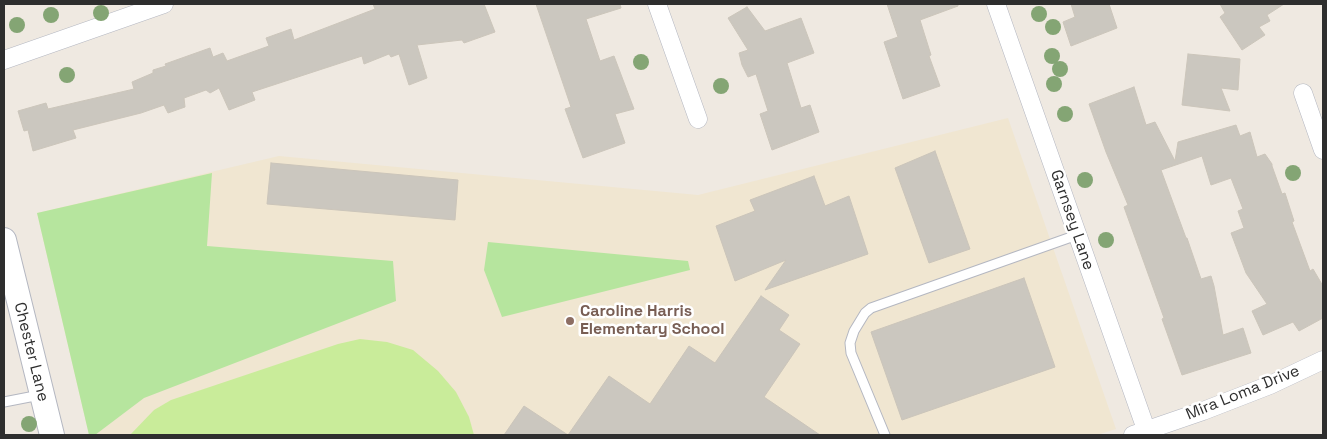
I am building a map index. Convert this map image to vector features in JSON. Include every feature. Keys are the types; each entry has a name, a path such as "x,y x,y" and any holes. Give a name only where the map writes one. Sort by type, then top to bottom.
{"street":[{"path":"4,60 164,4"},
{"path":"658,4 698,119"},
{"name":"Garnsey Lane","path":"996,4 1077,235 1142,434"},
{"path":"1303,93 1323,150"},
{"name":"Chester Lane","path":"4,240 7,269 52,435"},
{"name":"Mira Loma Drive","path":"1142,434 1270,385 1323,360"}],"lane":[{"path":"884,435 851,353 850,343 854,331 865,313 871,308 1077,235"},
{"path":"4,402 42,395"}],"shaded area":[{"name":"Caroline Harris Elementary School","path":"1008,118 1116,429 1097,435 89,435 37,213 279,156 698,195"}],"green space":[{"path":"212,173 207,246 393,261 396,301 144,398 95,435 89,435 37,213"},
{"path":"488,242 688,261 690,270 502,317 484,270"},
{"path":"360,339 387,342 413,350 438,371 456,392 469,417 474,435 130,435 154,410 171,400 338,344"}],"building":[{"path":"373,4 484,4 495,32 464,43 462,40 417,45 427,78 409,85 399,54 391,57 389,54 364,64 362,56 252,92 255,100 229,110 219,88 210,93 206,90 184,98 185,107 168,113 164,105 141,113 73,130 76,138 33,151 28,130 24,131 18,111 46,103 48,109 134,89 132,82 153,73 153,70 210,48 213,57 223,53 227,61 269,46 266,38 291,29 294,40 375,9"},
{"path":"536,4 620,4 621,8 586,19 600,61 614,56 634,109 615,114 625,143 583,158 565,109 571,107"},
{"path":"887,4 958,4 958,6 920,20 931,55 929,56 940,86 903,99 884,42 898,37"},
{"path":"1071,4 1109,4 1117,28 1071,46 1063,22 1075,17"},
{"path":"1220,4 1284,4 1267,15 1270,21 1259,27 1265,35 1242,50 1220,17 1225,13"},
{"path":"747,7 765,31 801,18 814,53 787,63 801,108 810,105 819,132 772,150 760,114 768,111 756,74 748,77 739,53 748,50 728,18"},
{"path":"1188,54 1240,59 1238,90 1221,88 1230,111 1182,105"},
{"path":"1134,87 1146,125 1155,122 1175,161 1178,142 1236,125 1240,136 1250,132 1257,157 1265,154 1272,164 1282,194 1285,193 1294,221 1292,222 1310,271 1313,269 1323,286 1323,318 1299,331 1293,322 1263,335 1252,311 1267,304 1246,273 1231,233 1244,228 1238,211 1243,209 1231,178 1211,185 1202,156 1161,170 1201,279 1211,276 1223,335 1243,328 1251,353 1182,375 1162,319 1164,318 1124,207 1128,205 1089,104"},
{"path":"935,151 970,249 929,263 895,168"},
{"path":"271,163 458,180 455,220 267,204"},
{"path":"814,176 825,206 849,196 868,254 765,290 786,260 735,281 716,226 755,211 750,200"},
{"path":"1024,278 1055,367 902,420 871,332"},
{"path":"761,296 789,315 779,330 800,344 764,397 820,435 568,435 609,376 650,404 689,346 715,363"},
{"path":"524,406 568,435 504,435"}],"place":[{"name":"Caroline Harris Elementary School","path":"570,321"}]}
